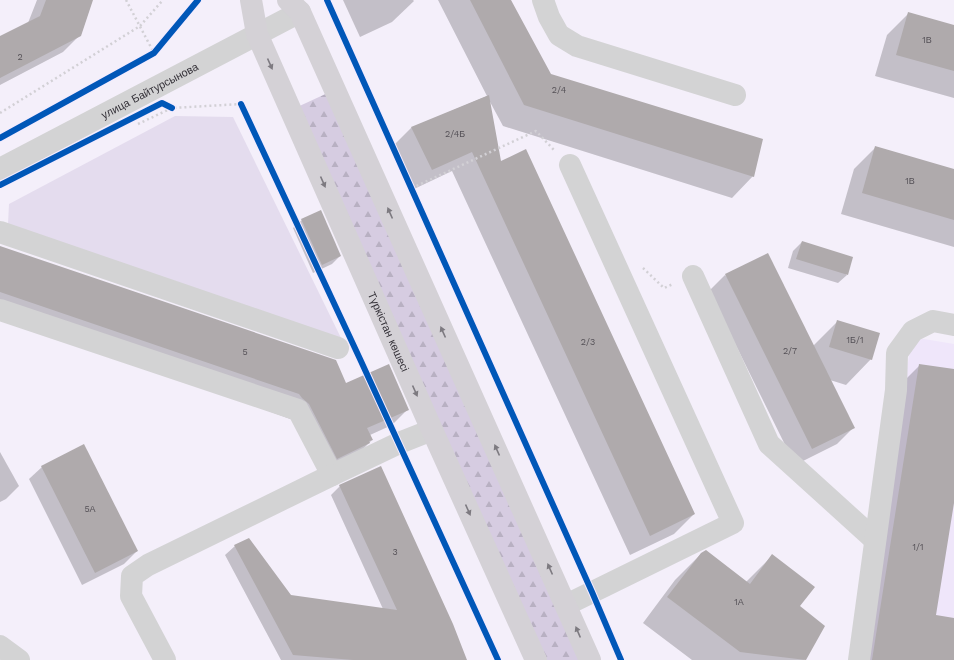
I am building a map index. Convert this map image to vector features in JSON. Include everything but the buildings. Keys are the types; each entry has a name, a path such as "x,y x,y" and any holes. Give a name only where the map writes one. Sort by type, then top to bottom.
{"main road":[{"name":"Түркістан көшесі","path":"251,0 257,34 432,430 536,660"},
{"path":"294,6 566,604 590,660"}],"street":[{"path":"543,0 549,17 559,35 577,46 735,95"},
{"name":"улица Байтурсынова","path":"0,168 257,34 294,6"},
{"path":"566,604 733,523 570,166"},
{"path":"0,232 338,348"},
{"path":"693,276 769,444 875,540"},
{"path":"0,310 298,410 332,475"},
{"path":"859,660 896,390 898,353 913,331 933,321 954,324"},
{"path":"164,660 131,596 132,576 148,565 398,442 432,430"},
{"path":"0,646 19,660"}],"path":[{"path":"126,0 154,53"},
{"path":"0,113 140,26 163,0"},
{"path":"146,57 154,53 158,47"},
{"path":"162,103 172,108"},
{"path":"136,125 172,108 241,104 244,110"},
{"path":"412,188 536,131 570,166"},
{"path":"409,182 416,196"},
{"path":"642,267 664,288 693,276"}],"shaded area":[{"path":"175,116 233,117 342,340 8,224 9,204"},
{"path":"912,337 954,344 954,660 861,660"}],"green space":[{"path":"332,91 585,660 547,660 293,109"}],"cycle path":[{"path":"0,138 154,53 198,0"},
{"path":"327,0 621,660"},
{"path":"0,185 162,103 172,108"},
{"path":"241,104 498,660"}]}
